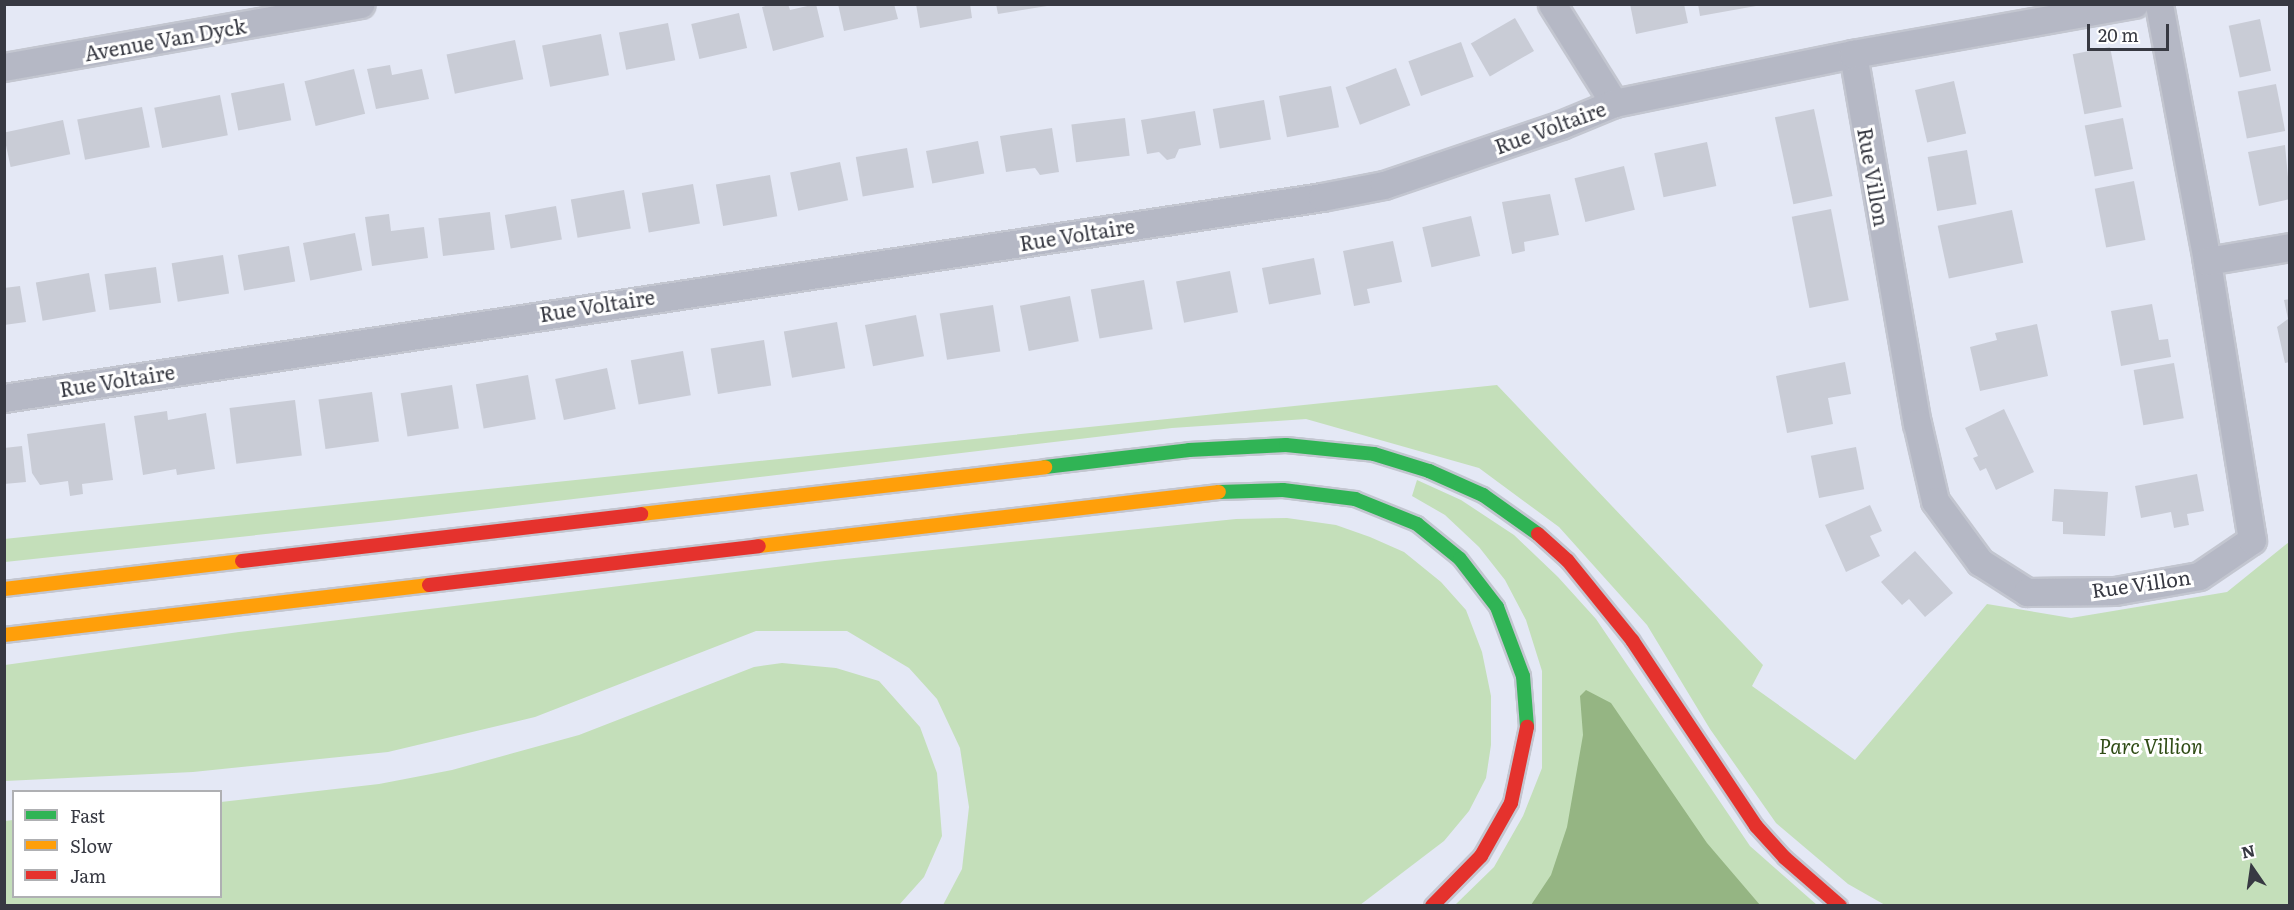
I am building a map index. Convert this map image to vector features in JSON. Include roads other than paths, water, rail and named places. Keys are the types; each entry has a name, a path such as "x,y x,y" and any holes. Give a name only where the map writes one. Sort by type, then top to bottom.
{"highway":[{"path":"4,589 1189,450 1286,445 1374,454 1429,471 1483,495 1530,527 1568,561 1632,640 1756,826 1785,858 1840,906"},
{"path":"4,635 1202,493 1283,490 1355,499 1417,524 1460,559 1497,607 1523,676 1527,731 1511,803 1481,856 1432,906"}],"street":[{"name":"Avenue Van Dyck","path":"4,68 360,4"},
{"path":"1552,4 1614,103"},
{"name":"Rue Voltaire","path":"4,398 1322,197 1384,184 1561,125 1614,103 1853,54 2135,4"},
{"name":"Rue Villon","path":"1853,54 1917,423 1935,501 1980,562 2027,592 2115,591 2199,576 2252,540 2207,261 2159,4"},
{"path":"2207,261 2289,247"}],"park label":[{"name":"Parc Villion","path":"2151,745"}]}
